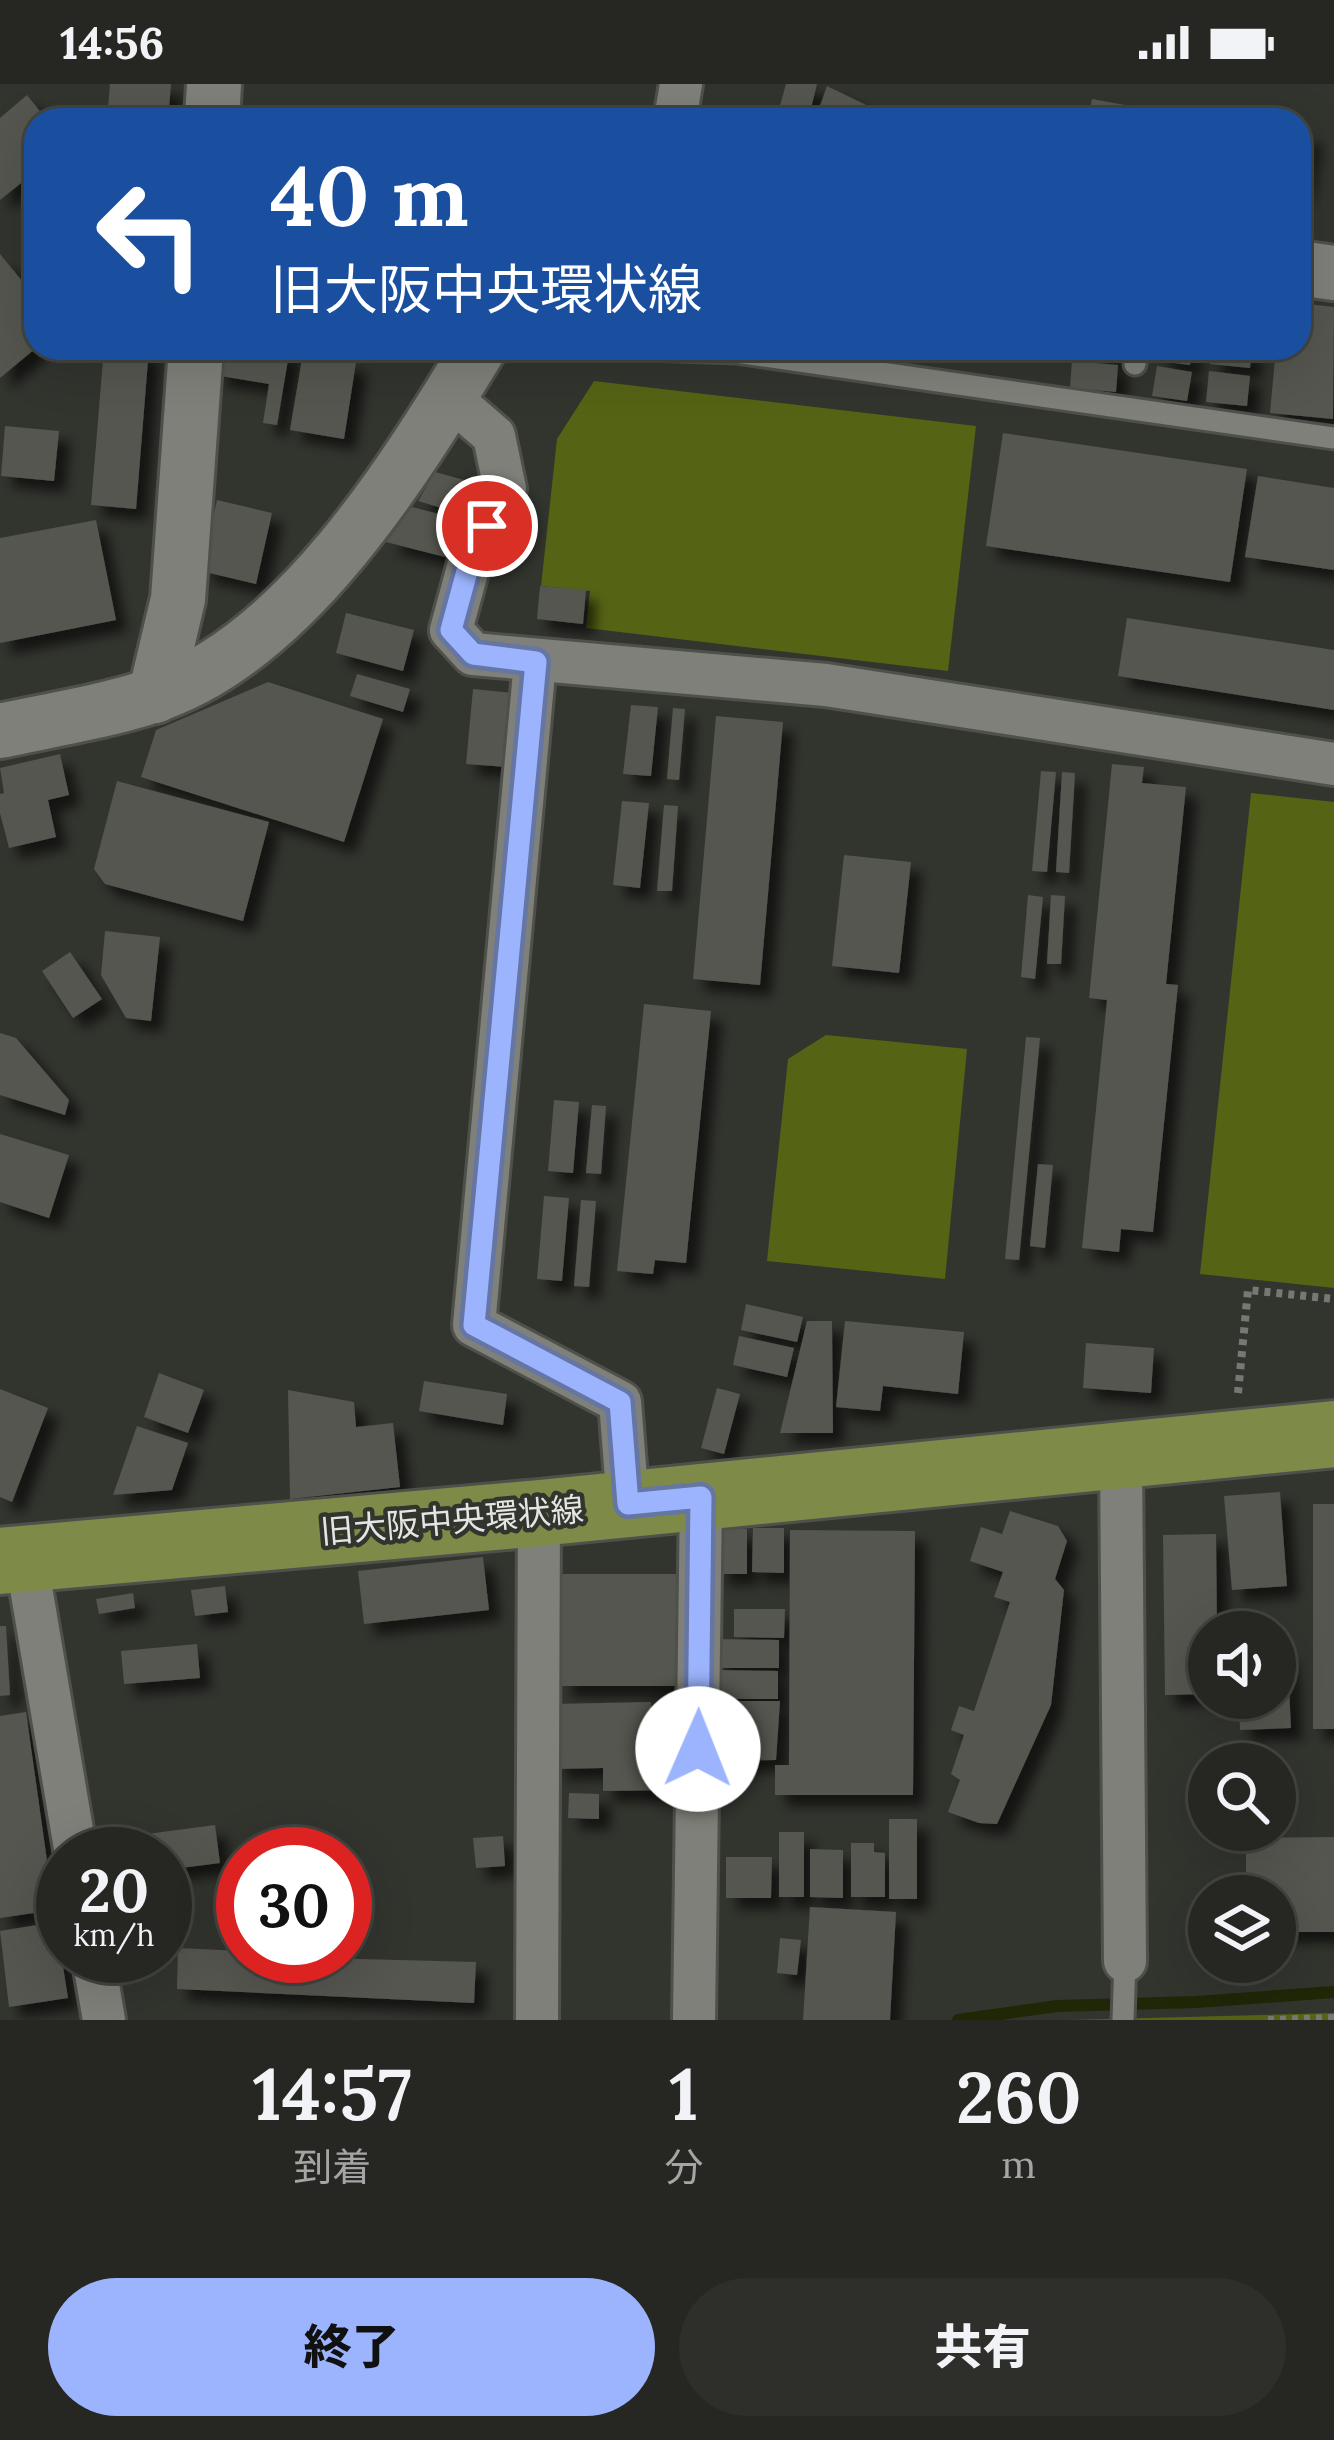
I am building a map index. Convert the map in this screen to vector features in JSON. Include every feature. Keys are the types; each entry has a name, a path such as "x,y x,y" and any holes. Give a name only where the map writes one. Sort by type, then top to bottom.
{"main road":[{"name":"旧大阪中央環状線","path":"13,1560 539,1514 1334,1433"}],"street":[{"path":"155,696 178,599 195,360"},
{"path":"0,731 155,696 230,657 296,604 420,445 472,360"},
{"path":"449,397 494,436 505,489 469,564 451,630 473,654 826,686 1334,764"},
{"path":"536,662 474,1325 620,1402 628,1504"},
{"path":"1121,1456 1125,1961"},
{"path":"694,2020 701,1497"},
{"path":"537,2020 539,1514"},
{"path":"13,1560 70,1827"},
{"path":"98,1983 104,2020"}],"lane":[{"path":"792,360 1334,438"},
{"path":"1123,2020 1125,1961"}],"path":[{"path":"1238,1397 1248,1290 1334,1299"},
{"path":"1268,2020 1334,2018"}],"green space":[{"path":"594,381 976,426 948,671 586,628 590,591 541,586 557,439"},
{"path":"1251,793 1334,802 1334,1288 1200,1274"},
{"path":"826,1035 967,1049 945,1279 767,1261 788,1059"},
{"path":"1334,2013 1334,2020 1069,2020"}],"building":[{"path":"110,84 171,84 169,108 108,108"},
{"path":"786,84 817,84 811,108 779,108"},
{"path":"827,86 872,108 819,108"},
{"path":"27,95 37,108 24,108 24,181 0,200 0,118"},
{"path":"1092,99 1142,108 1090,108"},
{"path":"0,254 24,283 24,358 0,378"},
{"path":"1311,304 1334,307 1333,419 1270,413 1275,360 1311,360"},
{"path":"103,360 148,360 136,509 91,505"},
{"path":"217,360 288,360 277,425 263,423 269,384 215,375"},
{"path":"302,360 356,362 344,439 290,430"},
{"path":"1159,360 1191,360 1190,365"},
{"path":"1210,360 1251,360 1250,368 1210,364"},
{"path":"1072,361 1118,365 1116,392 1070,388"},
{"path":"1157,366 1192,372 1187,401 1152,396"},
{"path":"1209,371 1250,376 1247,406 1206,402"},
{"path":"5,426 59,431 54,481 1,476"},
{"path":"1003,433 1247,469 1230,582 986,546"},
{"path":"435,472 468,481 458,513 418,501"},
{"path":"1258,476 1334,488 1334,570 1245,557"},
{"path":"217,500 272,513 256,584 201,571"},
{"path":"412,507 458,519 449,558 386,542"},
{"path":"96,520 116,620 0,643 0,538"},
{"path":"540,586 586,590 583,624 537,619"},
{"path":"346,613 414,630 403,671 336,653"},
{"path":"1127,618 1334,650 1334,710 1118,676"},
{"path":"357,674 410,689 403,712 350,696"},
{"path":"268,682 383,719 344,842 141,777 156,730"},
{"path":"473,689 514,693 507,767 466,764"},
{"path":"631,705 658,707 651,776 623,774"},
{"path":"673,708 685,709 679,780 667,779"},
{"path":"716,716 783,722 760,985 693,979"},
{"path":"60,754 69,795 48,800 56,837 9,848 0,813 0,794 4,793 0,768"},
{"path":"1112,764 1144,767 1142,783 1186,787 1166,984 1178,985 1153,1232 1121,1229 1119,1252 1082,1248 1107,1000 1089,998"},
{"path":"1041,771 1056,772 1047,872 1032,871"},
{"path":"1062,772 1075,773 1069,873 1056,872"},
{"path":"117,781 269,822 243,921 105,884 94,869"},
{"path":"622,801 649,803 640,888 613,885"},
{"path":"664,805 678,806 672,891 657,891"},
{"path":"844,855 911,862 899,973 832,966"},
{"path":"1028,895 1043,897 1035,979 1021,977"},
{"path":"1051,895 1065,896 1061,964 1047,964"},
{"path":"105,931 160,937 151,1021 126,1018 101,975"},
{"path":"70,952 102,999 73,1018 42,971"},
{"path":"644,1004 711,1011 686,1263 655,1260 653,1274 617,1271"},
{"path":"0,1033 16,1038 69,1100 65,1115 0,1095"},
{"path":"1026,1037 1040,1038 1019,1260 1005,1259"},
{"path":"554,1100 579,1102 573,1173 548,1171"},
{"path":"592,1105 606,1106 601,1174 586,1173"},
{"path":"0,1134 69,1155 49,1218 0,1202"},
{"path":"1038,1164 1053,1165 1045,1248 1030,1246"},
{"path":"544,1196 569,1198 562,1281 537,1279"},
{"path":"581,1200 596,1201 589,1287 574,1286"},
{"path":"746,1304 803,1317 797,1342 741,1330"},
{"path":"807,1321 832,1321 833,1433 780,1433"},
{"path":"845,1321 964,1332 958,1394 883,1386 880,1411 836,1407"},
{"path":"739,1336 794,1348 787,1377 733,1365"},
{"path":"1086,1343 1154,1348 1151,1393 1083,1388"},
{"path":"159,1373 204,1390 188,1433 144,1417"},
{"path":"424,1381 507,1394 503,1425 419,1411"},
{"path":"717,1388 740,1394 724,1454 701,1448"},
{"path":"0,1389 48,1408 12,1502 0,1497"},
{"path":"288,1390 354,1402 356,1427 393,1423 400,1487 290,1499"},
{"path":"137,1426 188,1443 172,1490 113,1495"},
{"path":"1280,1492 1287,1586 1232,1590 1224,1496"},
{"path":"1313,1504 1334,1504 1334,1729 1313,1729"},
{"path":"1010,1511 1058,1526 1067,1541 1055,1579 1064,1590 1051,1705 997,1824 979,1823 948,1812 960,1780 951,1774 964,1735 951,1730 959,1706 974,1711 1010,1602 994,1597 1003,1572 970,1561 981,1527 1002,1534"},
{"path":"753,1528 784,1528 784,1573 752,1572"},
{"path":"726,1529 747,1529 747,1574 717,1574 717,1538"},
{"path":"790,1530 915,1531 913,1795 775,1795 775,1765 789,1765"},
{"path":"1216,1534 1217,1611 1188,1611 1188,1694 1165,1695 1163,1535"},
{"path":"483,1557 489,1610 364,1624 358,1571"},
{"path":"560,1574 678,1574 679,1686 561,1686"},
{"path":"225,1586 228,1612 195,1616 191,1590"},
{"path":"133,1593 135,1608 99,1614 96,1599"},
{"path":"734,1609 785,1609 784,1638 734,1637"},
{"path":"0,1626 6,1626 10,1695 0,1696"},
{"path":"714,1639 779,1640 779,1668 714,1668"},
{"path":"197,1644 200,1678 124,1684 121,1651"},
{"path":"714,1670 778,1671 778,1699 714,1699"},
{"path":"720,1701 780,1701 776,1760 714,1761 713,1733 757,1732 719,1730"},
{"path":"651,1702 652,1724 682,1724 682,1790 603,1791 603,1768 555,1769 554,1704"},
{"path":"26,1712 42,1827 36,1827 36,1913 0,1918 0,1716"},
{"path":"1240,1719 1291,1719 1291,1728 1240,1730"},
{"path":"569,1793 599,1794 599,1819 568,1818"},
{"path":"889,1819 917,1819 917,1899 889,1899"},
{"path":"215,1825 216,1864 192,1867 192,1828"},
{"path":"779,1832 804,1832 804,1897 779,1897"},
{"path":"503,1836 505,1866 476,1868 473,1838"},
{"path":"1296,1837 1334,1837 1334,1932 1296,1932 1296,1875 1246,1875 1246,1851 1296,1851"},
{"path":"851,1843 874,1843 874,1852 885,1853 885,1897 851,1897"},
{"path":"810,1849 843,1850 843,1898 810,1897"},
{"path":"726,1857 772,1857 771,1898 726,1898"},
{"path":"810,1907 896,1912 890,2020 803,2020"},
{"path":"36,1925 36,1983 66,1983 68,1998 9,2007 0,1931"},
{"path":"780,1938 801,1940 797,1975 777,1973"},
{"path":"192,1949 216,1950 216,1983 372,1983 372,1959 476,1962 474,2003 177,1989 177,1983 192,1983"}],"waterway":[{"path":"958,2020 1057,2006 1334,1992"}],"route":[{"path":"487,526 469,564 451,630 473,654 536,662 474,1325 620,1402 628,1504 701,1497 698,1749"}]}
